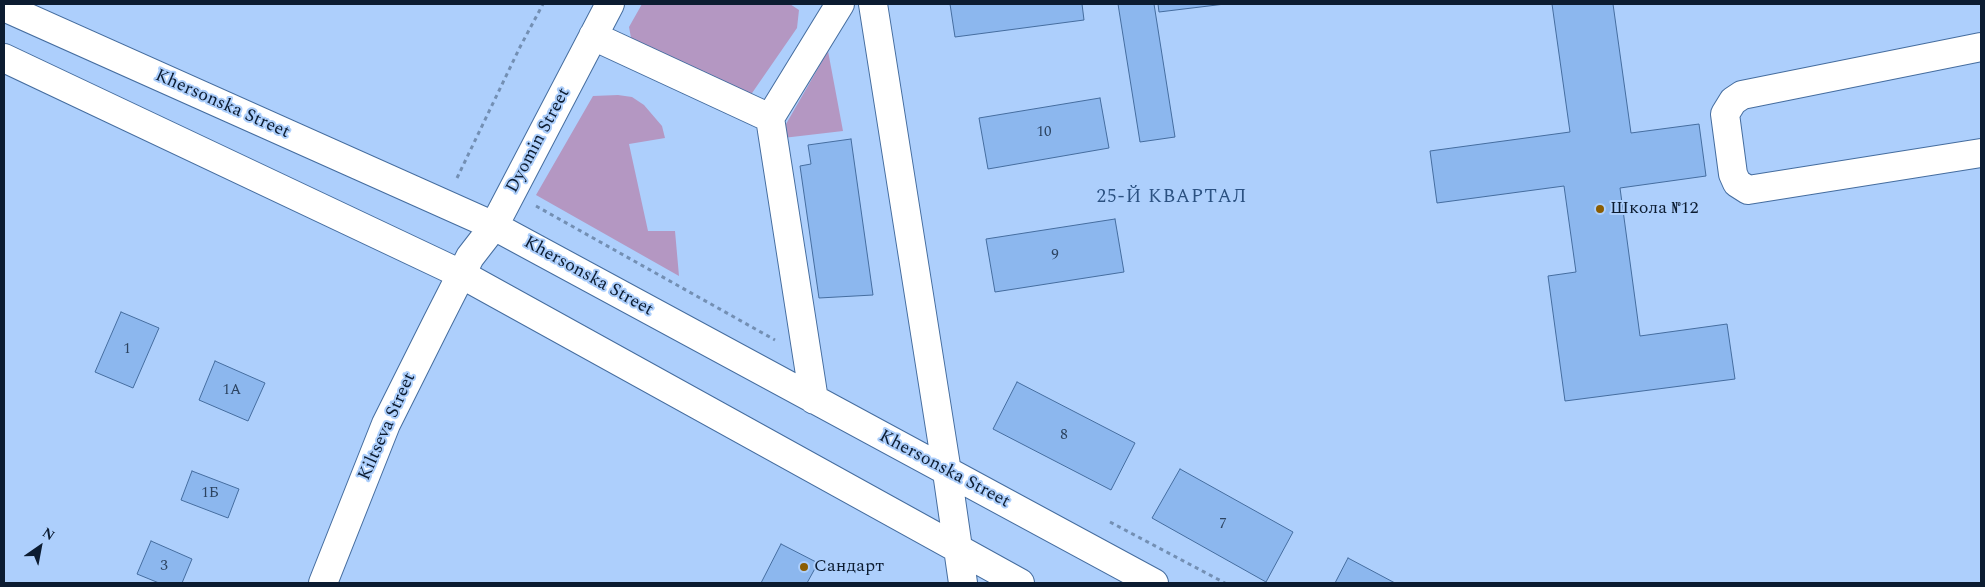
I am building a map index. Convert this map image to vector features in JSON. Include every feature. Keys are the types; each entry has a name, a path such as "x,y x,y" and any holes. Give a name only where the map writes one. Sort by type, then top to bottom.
{"street":[{"name":"Dyomin Street","path":"461,274 470,257 494,226 610,4"},
{"path":"814,400 770,118 840,4"},
{"path":"873,4 963,583"},
{"name":"Khersonska Street","path":"4,7 42,13 494,226 1154,583"},
{"path":"593,36 770,118"},
{"path":"1981,47 1742,95 1732,101 1725,114 1733,174 1737,183 1748,190 1981,153"},
{"path":"4,58 461,274 1020,583"},
{"name":"Kiltseva Street","path":"323,583 386,424 461,274"}],"path":[{"path":"444,204 520,47 543,4"},
{"path":"512,193 808,358"}],"shaded area":[{"path":"642,4 790,4 799,10 797,28 750,96 632,43 629,27"},
{"path":"828,51 843,131 783,138 786,124"},
{"path":"618,95 632,97 644,105 662,126 665,138 629,144 648,231 675,231 679,276 536,195 593,96"}],"building":[{"path":"950,4 1082,4 1084,20 955,37"},
{"path":"1118,4 1154,4 1175,137 1140,142"},
{"path":"1158,4 1225,4 1159,12"},
{"path":"1552,4 1613,4 1631,133 1699,124 1706,176 1620,188 1640,336 1727,324 1735,379 1565,401 1548,276 1576,272 1564,186 1437,203 1430,151 1570,132"},
{"path":"1100,98 1109,148 988,169 979,118"},
{"path":"851,139 873,295 819,298 800,166 811,164 808,145"},
{"path":"1115,219 1124,272 995,292 986,239"},
{"path":"121,312 159,328 133,388 95,372"},
{"path":"215,361 265,383 248,421 199,400"},
{"path":"1017,382 1135,443 1111,490 993,429"},
{"path":"1180,469 1293,532 1266,582 1152,518"},
{"path":"192,471 239,489 228,518 181,500"},
{"path":"151,541 192,559 182,583 159,583 137,574"},
{"path":"781,544 818,563 807,583 761,583"},
{"path":"1348,558 1395,583 1335,583"}],"place":[{"name":"Школа №12","path":"1600,209"},
{"name":"Сандарт","path":"804,567"}],"district":[{"name":"25-Й КВАРТАЛ","path":"1172,198"}]}
